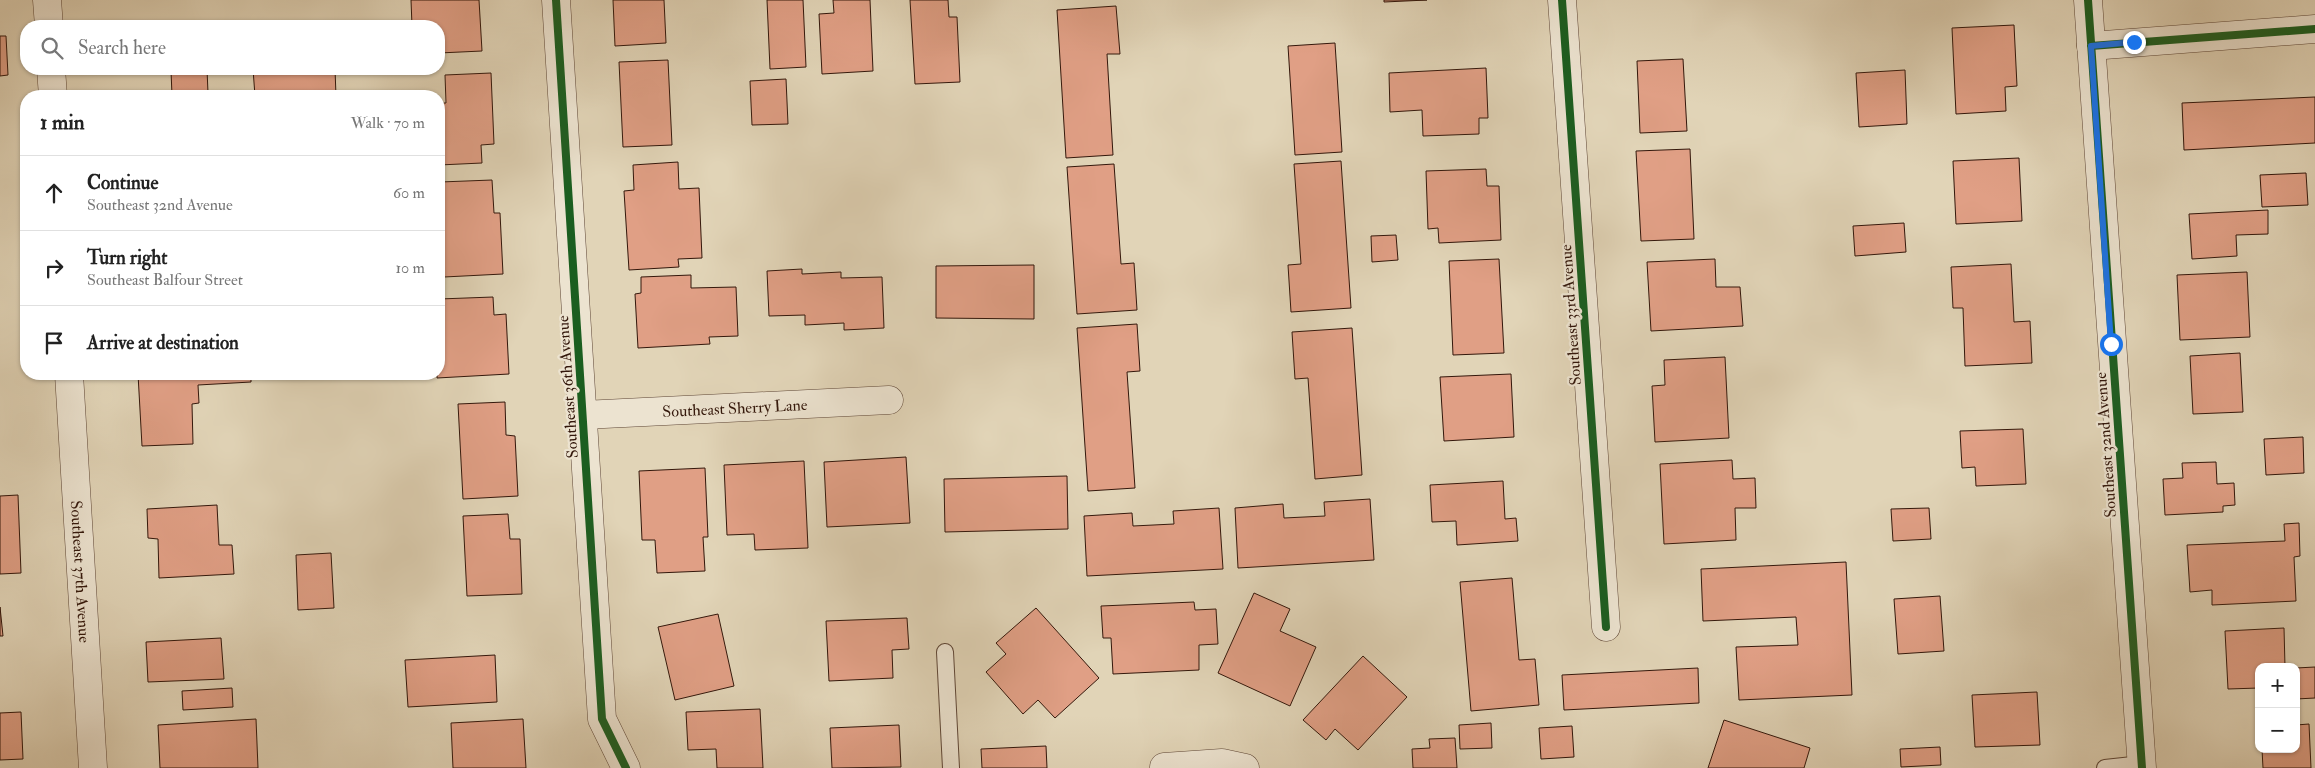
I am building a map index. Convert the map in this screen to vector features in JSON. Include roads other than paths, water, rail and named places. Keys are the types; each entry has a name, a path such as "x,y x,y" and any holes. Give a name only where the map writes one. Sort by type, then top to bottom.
{"street":[{"path":"47,0 49,20"},
{"name":"Southeast 36th Avenue","path":"556,0 602,719 626,768"},
{"name":"Southeast 33rd Avenue","path":"1562,0 1606,627"},
{"name":"Southeast 32nd Avenue","path":"2088,0 2142,766"},
{"path":"2091,46 2315,28"},
{"path":"51,75 53,90"},
{"name":"Southeast 37th Avenue","path":"69,380 93,768"},
{"name":"Southeast Sherry Lane","path":"582,415 889,400"},
{"path":"1164,767 1222,763 1245,768"}],"lane":[{"path":"945,652 951,768"},
{"path":"2105,768 2142,766"}]}
